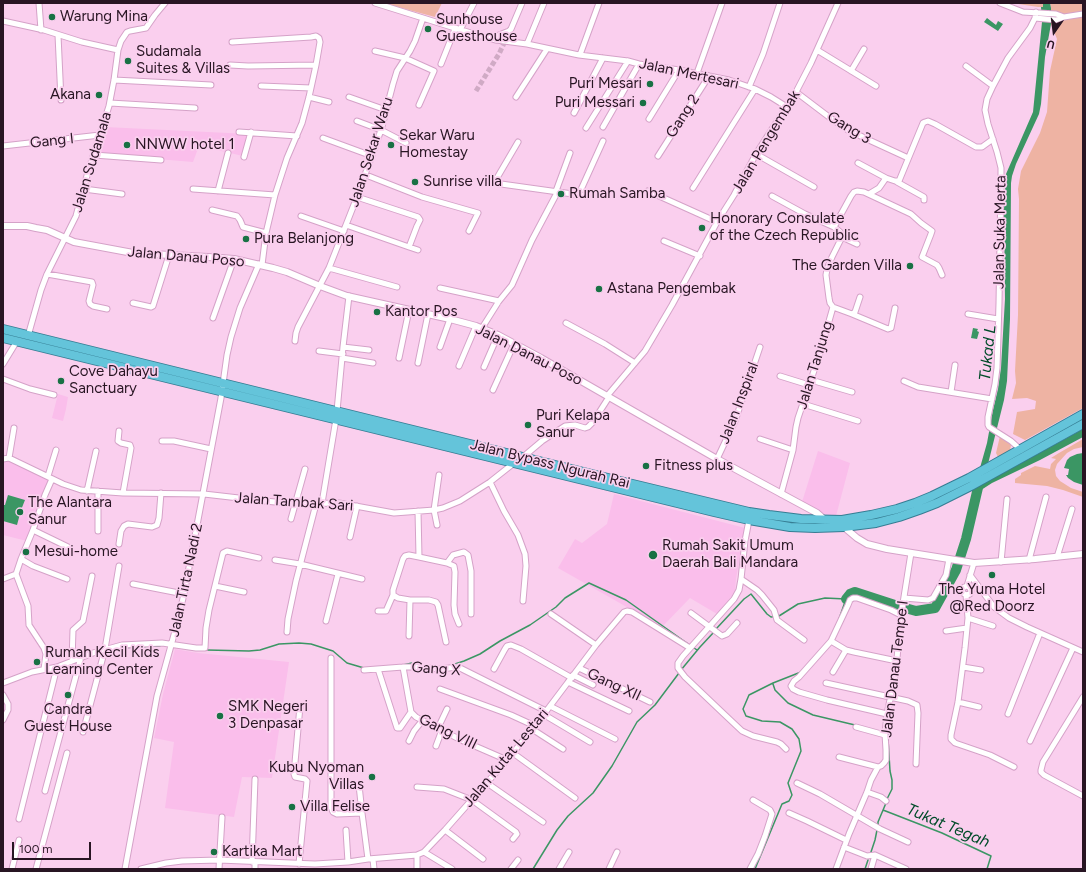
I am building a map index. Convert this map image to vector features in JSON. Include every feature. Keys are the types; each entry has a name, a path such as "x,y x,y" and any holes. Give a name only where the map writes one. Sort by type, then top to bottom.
{"highway":[{"name":"Jalan Bypass Ngurah Rai","path":"3,329 222,388"},
{"name":"Jalan Bypass Ngurah Rai","path":"3,338 523,457 574,474 749,520 815,528 844,527 876,523 919,510 937,503 1005,462 1083,424"},
{"name":"Jalan Bypass Ngurah Rai","path":"1005,462 1021,450 1083,414"},
{"name":"Jalan Bypass Ngurah Rai","path":"336,415 514,463 574,474 749,512 801,519 842,520 872,515 897,509 970,482"}],"street":[{"path":"39,3 41,30"},
{"name":"Jalan Sudamala","path":"28,336 47,274 76,216 110,103 118,50 121,41 128,32 146,28 165,3"},
{"path":"375,3 423,18"},
{"path":"441,64 458,29 474,3"},
{"path":"496,40 499,35 511,29 522,3"},
{"path":"527,44 544,3"},
{"path":"586,56 581,52 599,3"},
{"path":"697,73 722,3"},
{"path":"750,87 780,3"},
{"name":"Jalan Pengembak","path":"523,457 542,441 565,426 575,425 585,428 591,425 608,397 645,351 700,256 717,222 734,195 756,154 796,92 838,3"},
{"path":"1000,3 1023,12 1053,20 1083,14"},
{"path":"1038,15 1059,14 1064,17"},
{"name":"Jalan Suka Merta","path":"1021,450 1011,440 988,427 988,417 997,368 1001,174 999,160 985,110 993,86 1008,58 1026,35 1038,15"},
{"name":"Jalan Mertesari","path":"423,18 496,40 527,44 586,56 628,61 730,80 755,89 787,106"},
{"name":"Jalan Sekar Waru","path":"295,341 298,327 329,268 344,231 366,175 381,130 397,71 415,41 423,18"},
{"path":"3,21 118,50"},
{"path":"58,35 62,100"},
{"name":"Jalan Tirta Nadi 2","path":"125,869 157,696 178,624 204,494 231,337 240,308 260,265 266,233 276,195 309,97 320,42 319,38 316,36 232,42"},
{"path":"516,97 547,48"},
{"path":"817,50 876,86"},
{"path":"851,71 864,50"},
{"path":"375,51 405,58 434,71 419,105"},
{"name":"Jalan Mertesari","path":"565,52 581,52"},
{"path":"574,114 603,58"},
{"path":"586,128 628,61"},
{"path":"603,127 639,64"},
{"path":"230,65 316,65"},
{"path":"966,66 993,86"},
{"path":"649,119 679,70"},
{"name":"Gang 2","path":"658,156 709,76"},
{"path":"114,80 211,85"},
{"path":"261,86 311,88"},
{"path":"693,188 755,89"},
{"name":"Gang 3","path":"796,92 848,130 906,157"},
{"path":"309,97 329,102"},
{"path":"348,97 386,110"},
{"path":"110,103 195,108"},
{"path":"357,121 381,130 406,143"},
{"path":"897,182 901,179 923,123 925,122 928,121 935,124 976,147 982,147 993,139"},
{"path":"239,132 297,136"},
{"path":"244,158 251,132"},
{"name":"Gang I","path":"3,146 100,135"},
{"path":"323,138 372,156"},
{"path":"579,194 603,141"},
{"path":"518,142 494,183 587,196"},
{"path":"218,191 228,153"},
{"path":"459,366 479,327 514,282 532,240 557,191 570,153"},
{"path":"756,154 814,187"},
{"path":"94,155 161,160"},
{"path":"858,163 924,197 924,200"},
{"path":"366,175 422,197 478,213 469,231"},
{"path":"869,194 879,188 886,178"},
{"path":"84,189 122,194"},
{"path":"193,189 276,195"},
{"path":"648,190 717,222"},
{"path":"834,227 854,192 861,191 869,194 911,214 932,231 922,257 937,265 942,275"},
{"path":"772,196 805,214 834,227 840,232 842,238 857,244"},
{"path":"357,197 419,218 409,247"},
{"path":"212,210 236,216 239,218 242,227 266,233"},
{"path":"301,216 344,231"},
{"path":"346,225 418,250"},
{"name":"Jalan Danau Poso","path":"3,226 27,226 47,230 65,239 87,245 133,253 208,256 234,259 287,272 320,286 350,296 479,327 498,335 717,459 816,513 825,520"},
{"name":"Jalan Tanjung","path":"781,494 793,450 796,427 833,308 830,304 826,275 832,257 842,238"},
{"path":"664,242 700,256"},
{"path":"133,303 151,307 153,306 169,255"},
{"path":"213,318 234,259"},
{"path":"329,268 397,287"},
{"path":"47,274 92,282 93,285 89,301 90,304 107,309"},
{"path":"440,288 499,301"},
{"path":"287,632 288,619 300,564 319,504 336,415 350,296"},
{"path":"852,314 855,312 860,297"},
{"path":"833,308 890,329 895,308"},
{"path":"399,358 409,310"},
{"path":"418,363 428,314"},
{"path":"968,314 998,320"},
{"path":"440,347 450,319"},
{"path":"566,323 605,344 635,363"},
{"path":"484,367 498,335"},
{"path":"3,364 18,341"},
{"path":"493,390 514,344"},
{"path":"343,347 369,350"},
{"name":"Jalan Inspiral","path":"717,459 735,421 760,347"},
{"path":"320,351 373,363"},
{"path":"951,392 955,365"},
{"path":"780,376 852,392"},
{"path":"3,379 54,396"},
{"path":"904,381 918,387 992,400"},
{"path":"803,404 858,421"},
{"path":"3,459 9,458 14,428"},
{"path":"119,431 118,441 130,446 131,448 123,493"},
{"path":"760,439 793,450"},
{"path":"162,441 174,441 211,449"},
{"path":"44,669 46,654 44,648 29,626 28,606 16,574 45,495 56,450"},
{"path":"87,491 96,451"},
{"name":"Jalan Tambak Sari","path":"9,458 73,488 87,491 204,494 265,502 295,504 339,503 394,513 434,510 460,502 490,482 514,463"},
{"path":"291,519 305,469"},
{"path":"437,525 434,510 439,475"},
{"path":"490,482 518,535 525,554 526,566 523,601"},
{"path":"98,491 98,531"},
{"path":"119,544 121,531 124,526 128,524 152,527 157,525 161,493"},
{"path":"1029,560 1046,497"},
{"path":"1001,562 1007,499"},
{"path":"798,503 802,512 801,519"},
{"path":"350,537 357,506"},
{"path":"1057,557 1072,509"},
{"path":"418,511 419,557"},
{"path":"749,520 739,590 734,599 678,663 678,668 742,730 753,736 782,744 786,749"},
{"path":"844,527 867,544 887,549 971,563 1029,560 1083,554"},
{"path":"33,530 68,546"},
{"path":"3,683 32,672 57,667 81,657 122,645 162,643 206,648 206,628 224,551 259,558"},
{"path":"447,563 453,556 464,552 468,555 471,571 471,614"},
{"name":"Jalan Danau Tempe I","path":"836,869 846,840 871,780 878,768 886,760 885,735 887,714 897,661 901,614 911,553"},
{"path":"378,611 386,611 393,596 403,558 406,555 419,557 447,563 453,565 455,568 454,605 455,614 459,624"},
{"path":"21,559 33,566 67,579"},
{"path":"903,601 928,600 933,598 946,575 951,559"},
{"path":"275,560 300,564 362,579"},
{"path":"971,563 967,586 971,591 970,594 966,595 968,618 963,668 951,735 955,743 990,755 1014,767"},
{"path":"83,732 105,649 119,566"},
{"path":"3,579 16,574"},
{"path":"326,621 338,574"},
{"path":"970,575 994,607 1009,618 1083,652"},
{"path":"72,661 73,630 83,622 92,576"},
{"path":"741,579 757,590 774,610 777,620 804,640"},
{"path":"133,584 184,594"},
{"path":"215,586 244,592"},
{"path":"393,596 410,600 429,600 437,603 446,642"},
{"path":"887,714 827,700 796,690 792,688 791,685 831,641 850,600 853,598 857,598 901,614"},
{"path":"409,636 410,600"},
{"name":"Jalan Kutat Lestari","path":"141,869 182,861 219,860 315,867 337,866 348,862 418,855 424,852 445,830 507,760 534,728 596,645 624,612 632,612 692,646"},
{"path":"691,613 722,636 726,635 738,623"},
{"path":"551,614 596,645"},
{"path":"968,618 993,626"},
{"path":"946,631 967,628"},
{"path":"1008,714 1040,633"},
{"path":"831,641 846,650 897,661"},
{"path":"494,670 507,646 511,645 521,649 571,678 590,693 629,711"},
{"path":"1030,741 1073,648"},
{"path":"833,672 846,650"},
{"path":"45,791 81,657"},
{"path":"331,658 332,810 337,814 362,813"},
{"path":"19,819 57,667"},
{"name":"Gang X","path":"364,670 403,667 440,669 458,668 546,710"},
{"name":"Gang VIII","path":"403,667 411,712 416,717 461,740 507,760"},
{"name":"Gang XII","path":"579,668 650,702"},
{"path":"963,668 981,670"},
{"path":"378,669 397,728 400,728 411,712"},
{"path":"571,678 593,686"},
{"path":"590,693 598,678"},
{"path":"826,683 908,701 917,705 916,764"},
{"path":"440,689 504,713 534,728 563,750"},
{"path":"3,695 8,707 3,720"},
{"path":"1083,697 1043,762 1041,770 1044,775 1083,796"},
{"path":"958,702 979,707"},
{"path":"296,866 307,781 306,778 295,777 294,774 300,706"},
{"path":"436,746 446,709"},
{"path":"546,710 615,739"},
{"path":"546,710 590,742"},
{"path":"409,741 422,721"},
{"path":"856,727 885,735"},
{"path":"36,869 67,753"},
{"path":"512,753 576,798"},
{"path":"839,757 878,768"},
{"path":"255,779 255,869"},
{"path":"487,783 542,822"},
{"path":"797,783 820,794 880,829 908,842"},
{"path":"360,785 362,813 374,869"},
{"path":"416,787 444,789 472,800 516,832 517,834 513,839"},
{"path":"867,792 881,797 886,801"},
{"path":"750,869 763,842 772,814 770,810 753,800"},
{"path":"789,813 846,840"},
{"path":"219,869 222,817"},
{"path":"346,830 348,862"},
{"path":"445,830 483,858"},
{"path":"12,869 19,840"},
{"path":"844,847 867,856 875,855 906,869"},
{"path":"424,852 452,869"},
{"path":"559,869 569,852"},
{"path":"609,869 617,852"},
{"path":"418,855 418,869"},
{"path":"871,869 875,855"},
{"path":"511,869 518,860"},
{"path":"440,862 440,869"},
{"path":"166,863 166,869"}],"shaded area":[{"path":"383,3 442,3 435,17"},
{"path":"1012,3 1043,3 1043,7 1038,7"},
{"path":"1043,3 1050,3 1051,24 1045,57 1041,104 1039,114 1016,164 1011,183 1010,319 1007,381 1004,400 983,484 1083,429 1083,437 992,483 978,492 974,489 987,443 1001,368 1005,299 1004,209 1006,174 1033,112 1042,22 1041,7 1043,7"},
{"path":"1050,3 1083,3 1083,408 1025,440 1013,434 1017,412 1035,409 1036,401 1027,398 1012,399 1016,383 1015,371 1018,315 1018,189 1021,171 1040,133 1047,112 1050,71 1057,39 1051,24"},
{"path":"987,18 996,25 998,21 1003,24 998,31 984,22"},
{"path":"105,127 249,134 243,156 199,146 193,162 97,154"},
{"path":"973,328 978,329 977,331 979,332 977,339 971,338"},
{"path":"58,394 68,397 63,421 52,418"},
{"path":"1000,436 1011,445 1010,451 998,457 996,453"},
{"path":"1083,439 1083,447 1074,449 1067,453 1057,464 1055,470 1056,476 1060,481 1071,488 1083,492 1083,497 1047,486 1015,483 1015,479 1021,475 1021,473 1035,466 1050,469 1051,464 1056,459 1051,458"},
{"path":"818,451 850,463 836,516 823,514 802,502"},
{"path":"1083,453 1083,485 1068,478 1066,475 1068,475 1069,469 1064,468 1070,457"},
{"name":"The Alantara Sanur","path":"9,459 50,479 27,541 3,535 3,460"},
{"name":"Rumah Sakit Umum Daerah Bali Mandara","path":"614,494 745,528 735,590 717,614 690,598 662,627 558,568 575,539 582,543 607,524"},
{"path":"8,495 25,500 17,525 3,521 3,505 5,505"},
{"name":"SMK Negeri 3 Denpasar","path":"175,649 198,653 289,662 272,778 242,777 234,817 165,808 174,742 154,738 163,694"}],"waterway":[{"name":"Tukad L","path":"846,599 850,594 855,592 916,611 935,608 956,570 966,539 980,479"},
{"path":"449,666 480,654 500,641 530,625 556,607 565,598 589,583 626,600 697,650"},
{"path":"716,629 744,599 751,594 771,617 779,616 798,604 825,598 846,599 839,619"},
{"path":"681,670 714,632"},
{"path":"207,650 249,651 260,650 279,644 311,644 333,651 347,663 364,668"},
{"path":"118,648 160,646"},
{"path":"109,652 114,650"},
{"path":"403,665 412,663 421,665"},
{"path":"755,869 782,804 789,801 792,795 788,783 801,751 799,739 792,729 780,722 762,721 746,716 743,709 749,695 773,683 801,672"},
{"path":"533,869 557,830 568,816 593,793 612,766 637,722 655,705 679,673"},
{"path":"773,684 775,690 788,703 813,715 855,725"},
{"path":"887,799 892,789 888,739 889,734"},
{"path":"871,852 878,822 886,803"},
{"name":"Tukat Tegah","path":"883,810 942,833 991,856 987,869"},
{"path":"865,869 868,860"}],"tunnel":[{"path":"476,91 499,54 505,41"}],"place":[{"name":"Warung Mina","path":"52,17"},
{"name":"Sunhouse Guesthouse","path":"428,29"},
{"name":"Sudamala Suites & Villas","path":"128,61"},
{"name":"Puri Mesari","path":"650,84"},
{"name":"Akana","path":"99,95"},
{"name":"Puri Messari","path":"643,103"},
{"name":"NNWW hotel 1","path":"127,145"},
{"name":"Sekar Waru Homestay","path":"391,145"},
{"name":"Sunrise villa","path":"415,182"},
{"name":"Rumah Samba","path":"561,194"},
{"name":"Honorary Consulate of the Czech Republic","path":"702,228"},
{"name":"Pura Belanjong","path":"246,239"},
{"name":"The Garden Villa","path":"910,266"},
{"name":"Astana Pengembak","path":"599,289"},
{"name":"Kantor Pos","path":"377,312"},
{"name":"Cove Dahayu Sanctuary","path":"61,381"},
{"name":"Puri Kelapa Sanur","path":"528,425"},
{"name":"Fitness plus","path":"646,466"},
{"name":"The Alantara Sanur","path":"20,512"},
{"name":"Mesui-home","path":"26,552"},
{"name":"Rumah Sakit Umum Daerah Bali Mandara","path":"653,555"},
{"name":"The Yuma Hotel @Red Doorz","path":"992,575"},
{"name":"Rumah Kecil Kids Learning Center","path":"37,662"},
{"name":"Candra Guest House","path":"68,695"},
{"name":"SMK Negeri 3 Denpasar","path":"220,716"},
{"name":"Kubu Nyoman Villas","path":"372,777"},
{"name":"Villa Felise","path":"292,807"},
{"name":"Kartika Mart","path":"214,852"}]}
